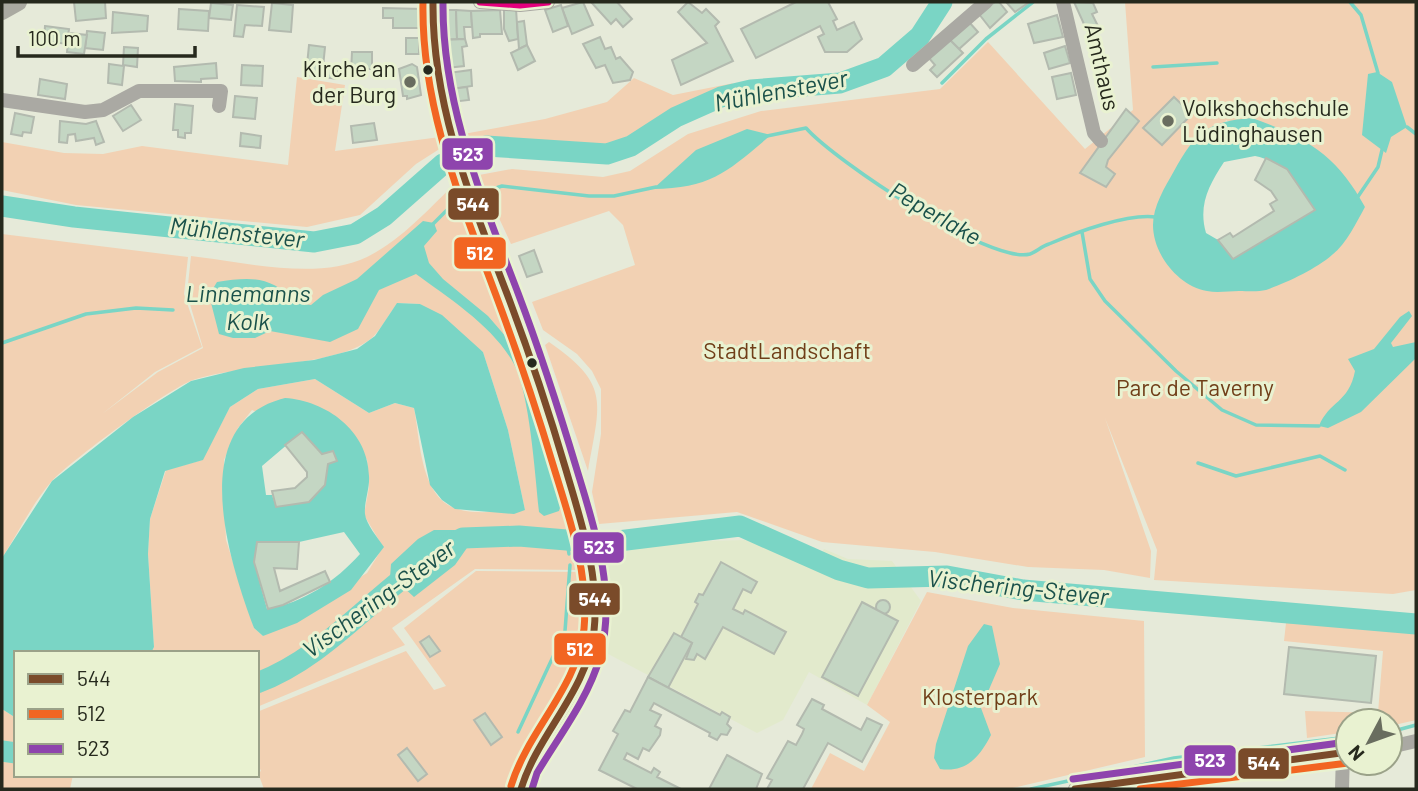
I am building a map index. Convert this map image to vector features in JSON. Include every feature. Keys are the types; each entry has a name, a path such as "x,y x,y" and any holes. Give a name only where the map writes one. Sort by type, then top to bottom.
{"main road":[{"path":"2,11 18,2"}],"street":[{"path":"433,2 438,68 453,144 548,408 590,556 596,601 589,656 527,769 521,789"},
{"path":"480,2 520,5 548,2"},
{"path":"913,65 986,2"},
{"name":"Amthaus","path":"1063,2 1094,132 1101,141"},
{"path":"2,100 86,112 103,110 139,91 224,97"},
{"path":"1075,789 1158,782 1334,755"}],"shaded area":[{"path":"745,540 816,564 824,549 848,559 892,561 921,601 867,705 809,672 783,720 757,733 595,647 596,555 676,542"}],"green space":[{"path":"1125,2 1416,2 1416,590 1393,594 1154,580 1157,550 1105,418 1151,551 1150,578 1104,570 1028,567 935,552 822,542 737,512 599,524 592,492 601,434 601,389 592,371 577,354 543,330 532,302 635,265 623,225 609,211 511,244 479,175 512,169 603,177 630,171 688,134 761,111 940,89 988,42 1085,149 1133,110","holes":["1226,120 1365,207 1332,255 1264,290 1178,276"]},
{"path":"297,77 345,85 335,151 440,137 441,148 416,164 360,215 307,227 76,205 2,190 2,142 64,153 103,154 142,146 288,165"},
{"path":"634,78 673,95 734,83 689,102 632,139 604,147 484,139 461,147 458,135 545,119 607,102"},
{"path":"458,181 567,499 581,570 475,569 392,628 405,645 259,706 259,651 152,651 154,647 148,554 150,519 166,470 202,460 230,407 258,389 315,379 369,413 395,403 414,408 420,450 428,479 443,501 455,508 471,512 525,510 508,430 483,352 420,304 398,303 373,337 358,347 314,360 213,375 180,386 98,443 51,482 31,509 2,558 2,234 188,257 184,294 202,347 155,372 102,414 158,372 203,348 187,294 191,256 280,268 326,268 367,257 392,242","holes":["252,410 367,459 369,487 364,515 383,547 367,573 263,636 254,628 226,540 224,460 238,428"]},
{"path":"549,342 583,371 592,384 596,397 596,428 588,471 545,345"},
{"path":"476,571 581,572 582,620 579,639 569,666 527,752 516,789 264,789 259,776 259,711 406,651 434,690 446,686 404,628"},
{"name":"Klosterpark","path":"927,592 1013,608 1144,621 1145,757 1008,789 811,789 830,753 864,771 890,722 867,705"},
{"path":"1287,614 1391,623 1416,615 1416,720 1404,723 1404,707 1378,707 1383,651 1284,641"},
{"path":"2,709 14,717 14,777 73,777 70,789 2,789"},
{"path":"1305,711 1334,712 1334,734 1307,738"}],"water":[{"path":"1377,72 1392,82 1407,127 1391,137 1386,153 1362,135 1368,74"},
{"path":"1252,118 1271,125 1318,150 1343,174 1365,207 1342,245 1325,260 1300,275 1263,291 1207,291 1186,283 1169,267 1157,247 1154,218 1157,204 1167,184 1196,138 1214,126","holes":["1255,156 1266,159 1290,176 1314,210 1233,259 1218,240 1206,233 1203,213 1206,196 1224,162"]},
{"path":"747,129 771,135 730,168 705,181 653,189 696,150"},
{"name":"Linnemanns Kolk","path":"423,221 434,223 437,231 424,246 429,263 443,279 488,316 513,345 564,495 559,511 544,516 539,512 528,415 514,364 483,326 416,274 379,290 358,329 330,342 270,331 255,338 233,338 219,334 209,295 217,282 260,280 278,287 296,303 311,305 323,295 357,279"},
{"path":"397,303 420,304 442,315 483,352 508,430 525,510 514,514 455,509 442,500 430,485 414,408 395,403 369,413 315,379 258,389 230,407 203,460 165,471 150,519 148,554 154,647 152,651 14,651 14,717 2,709 2,558 52,481 133,417 191,381 244,368 314,360 357,349 375,336"},
{"path":"1409,311 1412,316 1391,343 1393,347 1416,342 1415,359 1361,412 1328,428 1319,426 1352,382 1355,371 1348,359 1374,349 1400,317"},
{"path":"285,398 300,400 329,412 353,432 367,460 369,481 366,518 384,547 351,590 297,623 263,636 254,628 234,567 222,497 224,464 234,435 254,412","holes":["302,432 322,454 333,451 337,461 328,464 325,485 309,502 276,507 272,495 266,495 262,466","344,532 360,554 351,564 330,582 306,596 267,609 254,562 257,542 299,542"]},
{"path":"434,530 456,530 469,545 455,565 414,597 401,585 390,596 381,585 390,578 391,564 418,539"},
{"path":"984,624 992,626 1000,664 981,708 991,735 977,756 965,766 940,769 934,758 936,744 968,646"}],"building":[{"path":"74,2 105,2 106,18 76,21"},
{"path":"583,2 593,25 572,34 562,8"},
{"path":"591,2 617,2 632,19 623,27 616,19 611,24"},
{"path":"688,2 702,13 706,9 719,22 715,26 733,61 681,85 672,60 707,43 678,12"},
{"path":"796,2 828,2 837,19 833,21 837,30 854,22 862,39 847,52 825,52 818,37 824,34 820,26 756,58 741,29"},
{"path":"999,2 1007,12 990,28 979,14"},
{"path":"1006,2 1027,2 1028,3 1015,12"},
{"path":"1074,2 1093,3 1097,12 1092,14 1099,28 1088,33"},
{"path":"211,3 233,5 231,20 209,18"},
{"path":"272,3 293,5 291,32 269,30"},
{"path":"237,5 264,7 262,26 245,25 243,37 234,36"},
{"path":"561,5 568,26 553,32 545,10"},
{"path":"383,8 423,9 422,28 393,28 393,18 383,18"},
{"path":"179,9 209,11 208,31 178,29"},
{"path":"504,9 516,9 518,39 509,41 504,29"},
{"path":"441,10 456,10 457,39 442,40"},
{"path":"456,10 471,11 472,27 464,27 465,39 457,39"},
{"path":"500,10 502,34 480,34 480,37 473,38 471,11"},
{"path":"113,12 148,16 147,31 112,33"},
{"path":"1057,15 1063,37 1034,43 1028,24"},
{"path":"524,21 527,45 519,49 517,22"},
{"path":"969,22 978,32 959,49 950,40"},
{"path":"45,26 69,29 67,44 44,41"},
{"path":"87,31 105,33 103,50 85,48"},
{"path":"69,33 87,35 84,54 67,52"},
{"path":"600,37 605,49 611,47 616,59 620,57 633,72 630,80 613,83 605,65 596,68 583,44"},
{"path":"406,38 419,38 419,54 406,54"},
{"path":"465,39 467,46 462,47 464,66 447,68 442,40"},
{"path":"950,40 963,53 937,77 930,70 935,65 928,57"},
{"path":"309,45 325,47 323,67 338,69 337,79 306,75"},
{"path":"527,45 535,61 518,70 511,53"},
{"path":"1065,46 1070,63 1049,69 1044,53"},
{"path":"124,47 138,48 137,67 123,65"},
{"path":"352,52 372,52 372,69 363,69 363,73 351,73"},
{"path":"216,63 217,78 201,79 201,82 175,81 174,67"},
{"path":"109,64 124,66 122,85 108,83"},
{"name":"Kirche an der Burg","path":"412,64 417,67 421,95 407,99 407,96 403,96 399,69"},
{"path":"242,65 263,66 262,86 241,85"},
{"path":"471,70 472,86 451,89 448,73"},
{"path":"1071,73 1076,95 1057,99 1052,77"},
{"path":"40,79 67,84 65,99 38,95"},
{"path":"467,87 469,100 452,102 451,89"},
{"path":"235,96 257,98 255,119 233,117"},
{"name":"Volkshochschule Lüdinghausen","path":"1174,97 1192,114 1162,145 1143,128"},
{"path":"175,104 193,106 191,133 185,133 185,138 178,137 178,130 173,130"},
{"path":"131,105 141,120 123,131 113,116"},
{"path":"1126,109 1139,121 1108,160 1106,167 1115,174 1106,187 1080,173"},
{"path":"15,113 34,117 31,133 23,132 22,136 11,134"},
{"path":"60,121 86,124 96,121 104,142 96,145 94,138 76,141 75,134 68,135 67,143 59,142"},
{"path":"374,123 377,140 353,143 351,126"},
{"path":"241,133 261,136 260,148 240,146"},
{"path":"1266,158 1287,169 1315,210 1233,259 1218,240 1230,233 1233,237 1274,211 1270,204 1277,200 1271,191 1255,180"},
{"path":"534,250 542,272 527,277 519,256"},
{"path":"302,432 322,454 333,451 337,461 328,464 325,485 309,502 276,507 272,491 295,488 307,477 307,472 285,445"},
{"path":"257,542 299,542 297,569 274,568 280,591 325,571 330,582 283,605 268,609 254,562"},
{"path":"721,562 757,582 751,593 743,589 733,609 743,614 745,610 786,632 774,654 723,627 705,659 697,654 694,660 686,659 692,643 681,637 698,604 695,602 699,594 703,595"},
{"path":"883,600 888,602 888,612 883,614 878,612 876,607 878,602"},
{"path":"862,602 898,621 858,696 822,677"},
{"path":"674,633 692,643 668,688 648,677"},
{"path":"429,636 440,651 430,657 420,642"},
{"path":"1289,647 1376,656 1371,703 1284,694"},
{"path":"648,677 720,715 722,712 730,717 727,724 731,728 727,735 721,734 717,740 709,736 710,733 654,703 650,710 661,715 655,726 661,729 660,735 649,751 643,748 638,759 627,753 624,759 651,773 654,768 660,772 657,777 681,789 637,789 599,770 618,734 613,731 625,710 630,712"},
{"path":"812,699 824,705 822,709 861,730 867,718 882,725 862,762 828,743 803,789 767,789 772,780 767,778 788,741 796,745 802,734 804,729 797,725"},
{"path":"485,713 502,737 491,745 474,720"},
{"path":"407,748 427,774 418,781 398,755"},
{"path":"727,755 762,774 756,789 709,789"}],"waterway":[{"name":"Mühlenstever","path":"2,206 74,217 314,242 355,234 384,216 443,164 486,146 607,154 631,146 676,117 721,97 751,90 840,83 884,67 920,36 942,2"},
{"path":"942,83 986,39 1033,2"},
{"path":"1350,2 1361,15 1378,73"},
{"path":"1153,67 1217,63"},
{"path":"1407,127 1416,134"},
{"name":"Peperlake","path":"767,136 806,128 847,163 914,207 982,243 1010,253 1030,254 1046,245 1102,224 1131,218 1156,217"},
{"path":"1357,198 1378,167 1382,150"},
{"name":"Peperlake","path":"484,192 502,186 589,196 614,196 656,187"},
{"name":"Linnemanns Kolk","path":"432,225 454,203 465,199"},
{"path":"1082,232 1090,279 1105,301 1176,371 1222,410 1256,425 1319,426"},
{"path":"2,343 86,314 136,308 173,310"},
{"path":"1198,463 1236,476 1320,456 1345,470"},
{"name":"Vischering-Stever","path":"439,550 463,538 519,536 602,543 740,526 839,570 868,578 947,576 1023,590 1416,624"},
{"path":"567,541 569,554"},
{"path":"518,732 565,631 570,565"},
{"name":"Vischering-Stever","path":"259,682 278,674 318,649 408,574"},
{"path":"1404,728 1416,725"},
{"path":"1031,789 1174,758 1334,739"},
{"name":"Vischering-Stever","path":"2,751 14,753"}],"transit line":[{"name":"512","path":"423,2 429,79 446,153 541,425 572,527 584,588 584,629 580,651 562,690 529,746 511,786"},
{"name":"544","path":"433,2 439,79 457,154 553,427 583,529 592,570 595,610 590,653 582,674 539,749 521,789"},
{"name":"523","path":"443,2 444,40 457,114 478,186 556,403 591,515 605,586 605,633 595,673 581,702 537,773 532,789"},
{"path":"480,2 520,5 548,2"},
{"name":"523","path":"1073,779 1334,744"},
{"name":"544","path":"1075,789 1334,754"},
{"name":"512","path":"1140,789 1334,765"}],"place":[{"name":"Kirche an der Burg","path":"410,82"},
{"name":"Volkshochschule Lüdinghausen","path":"1168,121"}],"park label":[{"name":"StadtLandschaft","path":"787,351"},
{"name":"Parc de Taverny","path":"1195,388"}]}
